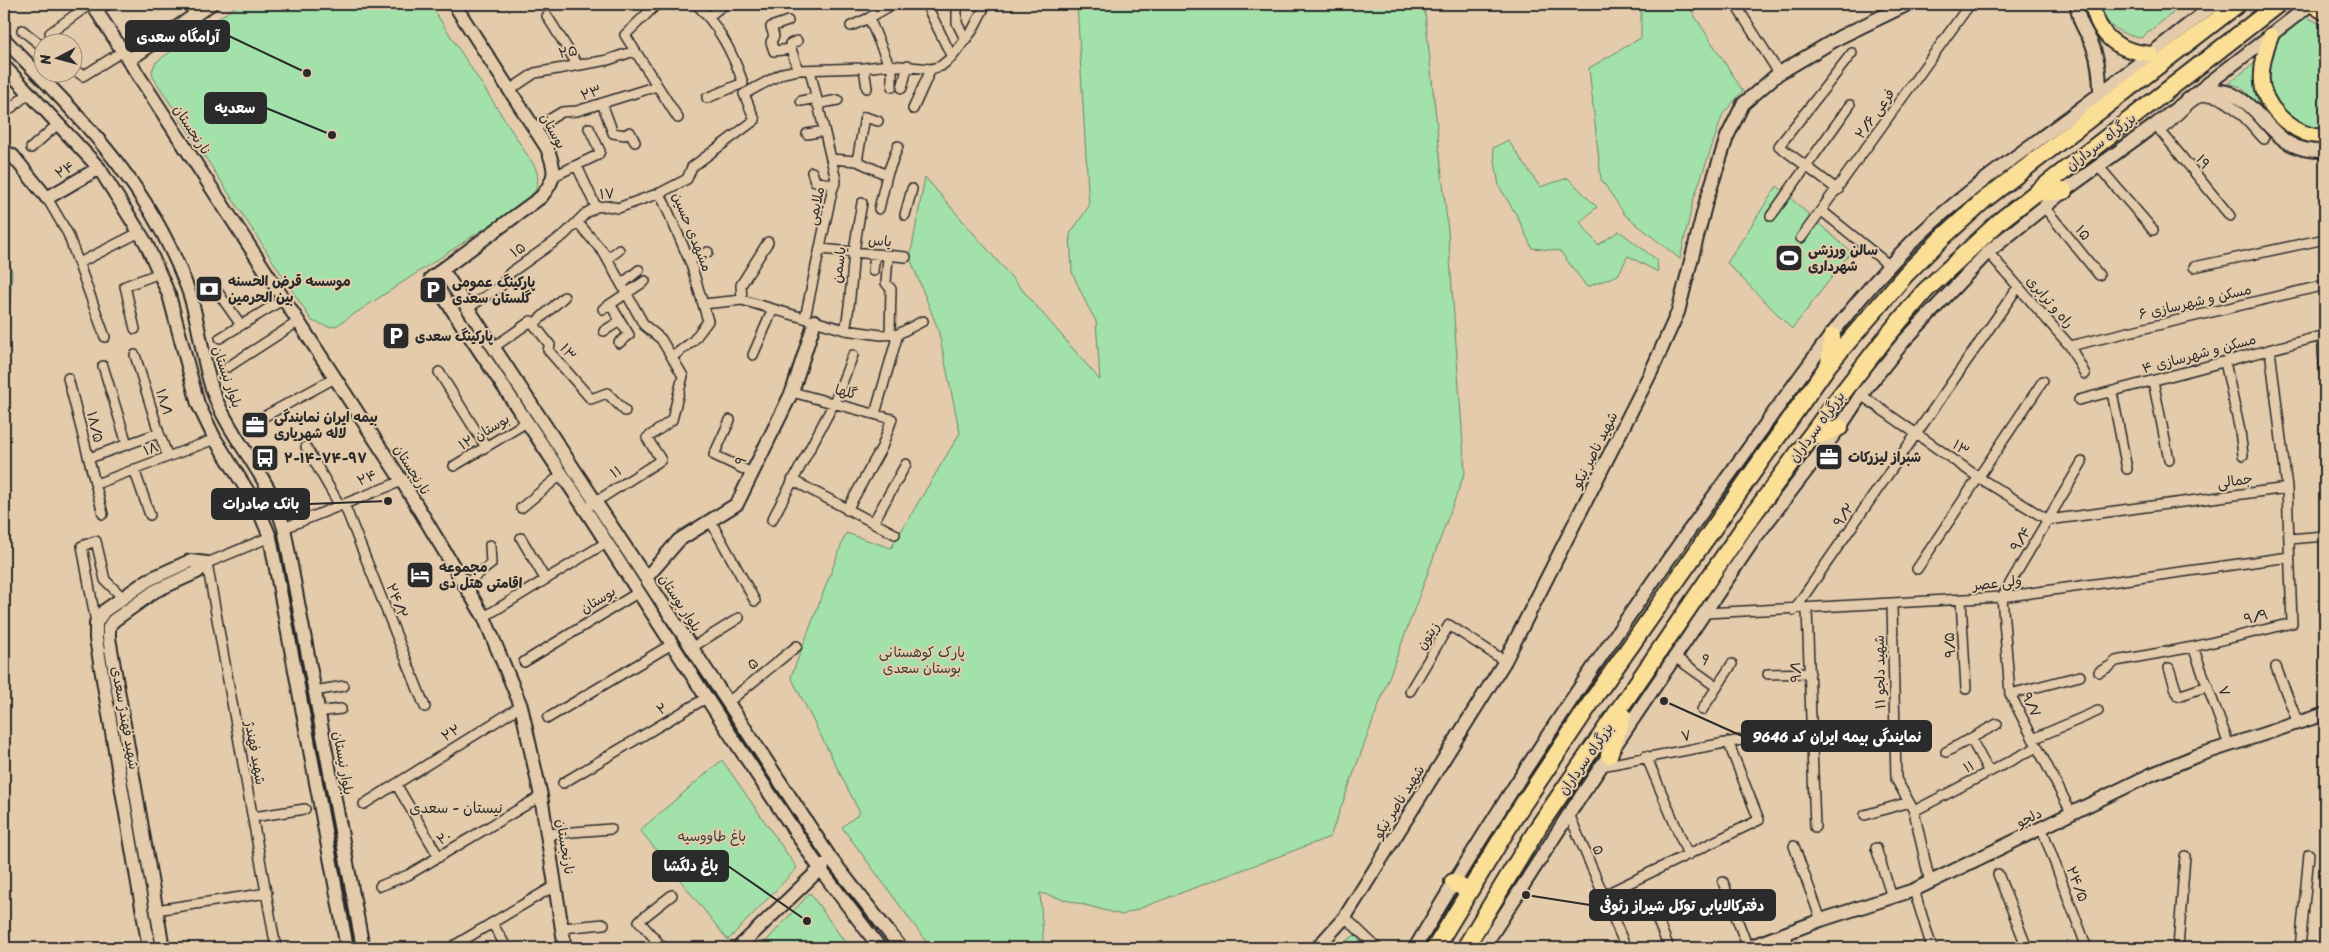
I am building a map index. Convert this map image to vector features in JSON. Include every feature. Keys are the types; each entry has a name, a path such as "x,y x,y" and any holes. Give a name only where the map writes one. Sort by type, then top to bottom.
{"highway":[{"name":"بزرگراه سرداران","path":"1435,948 1468,891 1596,695 1723,512 1812,390 1828,364 1906,274 1984,200 2238,4"},
{"name":"بزرگراه سرداران","path":"1465,948 1539,826 1744,527 1807,440 1887,336 1925,291 1994,226 2278,4"},
{"path":"2036,193 2064,191"},
{"path":"1828,364 1832,336"},
{"path":"1807,440 1840,428"},
{"path":"1723,512 1744,527"},
{"path":"1605,760 1631,694"},
{"path":"1453,882 1468,891"}],"main road":[{"path":"126,56 193,10 211,4"},
{"name":"بوستان","path":"454,4 511,89 547,148 553,163 554,176"},
{"name":"شهید ناصر نیکو","path":"1316,948 1344,916 1505,661 1651,372 1678,312 1687,283 1706,202 1727,137 1743,104 1779,73 1840,37 1908,4"},
{"path":"2077,4 2082,27 2092,44 2100,69 2100,95"},
{"path":"2092,4 2095,18 2104,33 2117,45 2133,52 2151,54"},
{"path":"1415,948 1453,882 1581,685 1709,502 1832,336 1890,266 1931,224 1975,188 2100,95 2215,4"},
{"path":"1483,948 1569,814 1755,538 1840,428 1861,395 1904,341 1988,252 2064,191 2158,128 2199,91 2311,4 2325,13"},
{"name":"نارنجستان","path":"97,6 126,56 402,481 484,617 521,706 548,834 565,948"},
{"path":"2271,35 2265,52 2263,89 2284,121 2301,131 2318,137 2325,136"},
{"name":"بلوار نیستان","path":"4,39 95,134 114,156 148,205 165,236 188,289 201,349 215,397 273,499 284,528 363,948"},
{"path":"4,66 98,168 140,232 160,273 177,321 191,384 214,439 257,506 270,536 347,948"},
{"path":"2199,91 2214,90 2228,93 2241,100 2275,133 2292,145 2313,151 2325,151"},
{"path":"4,151 12,156 47,198"},
{"name":"۲۴","path":"47,198 98,168"},
{"path":"442,269 541,197 549,187 554,176"},
{"path":"1963,219 1975,188"},
{"name":"بلوار بوستان","path":"880,948 820,869 728,732 585,508 431,278 442,269 831,859 901,948"},
{"name":"۹","path":"646,578 679,540 737,504 792,392 810,320"},
{"name":"شهید فهندژ سعدی","path":"149,948 96,639 96,623 104,612 148,580 190,561 208,563"},
{"name":"شهید فهندژ سعدی","path":"163,948 108,638 109,627 113,621 155,591 197,572 208,563"},
{"name":"دلجو","path":"1747,948 1821,920 1914,890 2150,775 2229,745 2325,714"},
{"path":"728,732 739,722"},
{"path":"738,948 831,859"}],"street":[{"path":"657,4 625,35 678,118"},
{"path":"696,4 709,16 733,53 743,82 707,98"},
{"path":"709,16 725,4"},
{"path":"851,26 893,4"},
{"path":"926,4 952,57"},
{"path":"797,41 790,44 790,48 798,70 908,65 931,69 941,66 952,57 972,31 986,4"},
{"path":"1735,4 1779,73"},
{"name":"فرعی ۲/۶","path":"1801,238 1838,190 1970,4"},
{"path":"52,32 97,6"},
{"path":"957,8 957,23 965,39"},
{"path":"547,16 577,64"},
{"path":"869,18 891,66 892,87"},
{"path":"788,21 771,27 774,36 771,42 774,51 790,48"},
{"path":"22,30 32,38"},
{"name":"۲۵","path":"511,89 534,73 608,60 634,51"},
{"path":"1838,190 1779,146 1852,53"},
{"path":"82,75 126,56"},
{"path":"902,88 908,65"},
{"path":"864,68 867,88"},
{"path":"914,109 931,69"},
{"name":"مشهدی حسین","path":"672,358 693,341 708,321 690,260 660,193 687,179 692,167 755,120 744,94 783,72 798,70"},
{"name":"ملایمی","path":"810,70 836,180 821,248 810,320"},
{"name":"۲۳","path":"535,128 562,112 577,111 657,86"},
{"path":"4,114 24,97"},
{"path":"2158,128 2196,99 2214,97 2232,105 2264,139"},
{"path":"801,101 838,100"},
{"path":"602,103 613,133 625,135 630,132 634,142"},
{"path":"1771,216 1850,105"},
{"path":"857,162 865,117 878,121"},
{"path":"31,148 58,124"},
{"path":"554,176 598,155 600,151 589,128"},
{"name":"۱۹","path":"2158,128 2230,216"},
{"path":"807,134 824,131"},
{"path":"879,209 887,175 898,146"},
{"path":"831,159 857,162 887,175"},
{"path":"577,166 596,208"},
{"path":"2099,167 2153,230"},
{"path":"812,172 815,181 834,184"},
{"path":"904,215 912,189"},
{"name":"۱۷","path":"564,235 585,214 596,208 608,206 618,208 660,193"},
{"path":"47,198 68,234 105,337"},
{"name":"یاسمن","path":"845,330 851,301 854,253 862,203"},
{"name":"۱۵","path":"2044,208 2099,275"},
{"path":"1822,212 1890,266"},
{"path":"578,223 608,258 644,325 661,339 672,358"},
{"path":"79,263 140,232"},
{"name":"۱۵","path":"468,308 501,286 510,273 564,235"},
{"path":"2194,267 2325,240"},
{"path":"742,300 741,285 768,242"},
{"name":"یاس","path":"821,248 906,257"},
{"path":"608,258 619,250"},
{"path":"690,260 708,252"},
{"name":"راه و ترابری","path":"1988,252 2070,346 2085,374"},
{"path":"873,271 875,255"},
{"path":"875,414 894,334 891,289 886,283 888,256"},
{"path":"622,284 638,270"},
{"path":"135,330 125,286 160,273"},
{"path":"618,343 629,335 620,321 607,307 645,281"},
{"name":"مسکن و شهرسازی ۶","path":"2070,346 2325,285"},
{"name":"۹/۲","path":"1794,610 2018,287"},
{"path":"217,291 241,325"},
{"path":"494,347 531,321 534,324 564,297"},
{"path":"220,338 284,299"},
{"path":"703,304 742,300 845,330 881,336 894,334 923,321"},
{"path":"753,355 773,309"},
{"path":"228,366 299,321"},
{"path":"604,331 620,321"},
{"name":"۱۳","path":"534,324 550,345 548,350 591,400 607,392 625,411"},
{"path":"2323,336 2325,376"},
{"name":"مسکن و شهرسازی ۴","path":"2079,400 2323,336"},
{"path":"2270,350 2287,488"},
{"name":"۱۸/۱","path":"135,355 168,457"},
{"path":"772,520 834,403 853,355"},
{"name":"۱۱","path":"585,508 661,460 647,438 672,420 683,376 672,358"},
{"path":"2225,362 2240,430 2243,455"},
{"path":"103,366 127,444"},
{"path":"439,372 486,447"},
{"name":"۱۸/۵","path":"68,378 103,514"},
{"path":"254,422 335,378"},
{"path":"1917,569 2043,381"},
{"path":"2153,381 2169,460"},
{"name":"گلها","path":"792,392 892,419 882,447 847,510"},
{"path":"2112,392 2127,469"},
{"name":"۱۳","path":"1861,395 1978,477 2048,520"},
{"path":"730,420 714,455 752,473"},
{"name":"بوستان ۱۲","path":"454,466 527,422"},
{"path":"89,458 159,433"},
{"name":"۱۸","path":"96,484 214,439"},
{"name":"۲۴/۲","path":"306,447 342,505 425,707"},
{"name":"۹/۴","path":"2002,597 2082,462"},
{"path":"873,523 906,464"},
{"path":"134,469 150,515"},
{"path":"521,508 562,474"},
{"path":"792,480 895,534"},
{"name":"۲۴","path":"284,528 402,481"},
{"name":"جمالی","path":"2048,520 2287,488"},
{"name":"۹/۹","path":"2099,672 2116,661 2193,646 2292,623 2287,488"},
{"path":"710,520 755,601"},
{"name":"شهید فهندژ سعدی","path":"208,563 270,536"},
{"path":"2289,539 2325,536"},
{"path":"521,538 545,579"},
{"path":"96,623 82,546 96,540 105,580 123,598"},
{"path":"484,617 607,542"},
{"path":"464,584 491,564 490,545"},
{"name":"ولی عصر","path":"1706,613 1892,605 2002,597 2289,557"},
{"name":"شهید فهندژ","path":"208,563 276,948"},
{"name":"بوستان","path":"524,662 639,592"},
{"name":"۹/۷","path":"2002,597 2010,694 2072,814"},
{"name":"۹/۵","path":"1961,600 1966,689"},
{"name":"شهید دلجو ۱۱","path":"1892,605 1896,778 1914,811 1930,883"},
{"name":"۹/۱","path":"1807,609 1815,827"},
{"path":"691,648 739,618"},
{"name":"زیتون","path":"1410,691 1449,625 1505,661"},
{"path":"548,718 672,644"},
{"name":"۵","path":"727,703 797,646"},
{"name":"۷","path":"2193,646 2229,745"},
{"name":"۹","path":"1675,657 1717,688"},
{"name":"۹","path":"1702,710 1732,664"},
{"path":"2276,666 2298,723"},
{"path":"2169,668 2178,696 2208,686"},
{"path":"1768,674 1810,673"},
{"path":"2010,694 2080,676"},
{"path":"314,691 344,686"},
{"name":"۲","path":"563,783 706,698"},
{"name":"۲۲","path":"396,784 521,706"},
{"path":"318,712 340,708"},
{"path":"2035,743 2098,711"},
{"path":"1946,752 1997,724"},
{"name":"۷","path":"1605,760 1646,756 1762,736 1895,729"},
{"path":"1971,739 1989,772"},
{"path":"1602,896 1759,820 1728,742"},
{"name":"۱۱","path":"1914,811 1989,772 2035,743"},
{"path":"1646,756 1688,854"},
{"path":"364,804 396,784 439,857 408,875 380,886"},
{"name":"۲۰","path":"439,857 541,796"},
{"path":"1865,815 1909,802"},
{"path":"252,817 305,809"},
{"name":"۵","path":"1569,814 1602,896 1626,948"},
{"path":"548,834 611,829"},
{"name":"۲۴/۵","path":"2042,829 2087,948"},
{"path":"1794,846 1821,920"},
{"path":"1876,848 1892,897"},
{"path":"2300,948 2309,854"},
{"path":"2178,948 2185,856"},
{"path":"1998,874 2026,948"},
{"path":"1723,882 1747,948"},
{"path":"450,948 556,885"},
{"path":"1914,890 1932,948"},
{"path":"156,910 267,893"},
{"path":"663,948 639,921 672,895"},
{"path":"1653,909 1669,948"},
{"path":"1344,916 1377,948"},
{"path":"492,923 507,948"},
{"path":"562,928 604,924"},
{"path":"1785,934 1790,948"},
{"path":"2213,948 2254,948"}],"green space":[{"path":"239,4 430,4 535,167 538,183 531,198 336,326 329,327 312,321 153,77 152,71 156,62"},
{"name":"پارک کوهستانی بوستان سعدی","path":"1077,4 1424,4 1448,231 1465,472 1330,837 1122,915 1040,893 1042,948 931,948 842,827 860,813 791,677 846,533 891,548 960,433 938,329 910,258 925,177 1100,380 1096,321 1072,272 1070,234 1089,206"},
{"path":"1644,4 1687,4 1743,91 1723,114 1693,201 1680,259 1625,215 1601,179 1589,68 1641,38 1641,6"},
{"path":"2101,4 2184,4 2141,38 2127,35 2110,24 2105,18"},
{"path":"2304,16 2325,26 2325,130 2301,122 2290,114 2281,106 2274,95 2270,83 2268,71 2276,43 2287,29"},
{"path":"2255,63 2261,100 2269,115 2241,87 2228,83"},
{"path":"1508,140 1540,187 1568,178 1597,207 1580,222 1598,245 1619,231 1657,260 1658,272 1628,256 1618,275 1587,287 1560,251 1532,248 1517,216 1499,186 1493,148"},
{"name":"سالن ورزشی شهرداری","path":"1777,186 1851,252 1792,329 1727,263"},
{"path":"4,253 12,271 4,394"},
{"name":"باغ طاووسیه","path":"722,760 797,868 728,940 640,830"},
{"path":"810,893 849,948 760,948"},
{"path":"1355,935 1366,948 1336,948"}],"place":[{"name":"آرامگاه سعدی","path":"307,73"},
{"name":"سعدیه","path":"332,135"},
{"name":"سالن ورزشی شهرداری","path":"1789,258"},
{"name":"موسسه قرض الحسنه بین الحرمین","path":"209,289"},
{"name":"پارکینگ عمومی گلستان سعدی","path":"433,290"},
{"name":"پارکینگ سعدی","path":"396,336"},
{"name":"بیمه ایران نمایندگی لاله شهریاری","path":"255,425"},
{"name":"شبراز لیزرکات","path":"1829,457"},
{"name":"۲-۱۴-۷۴-۹۷","path":"265,458"},
{"name":"بانک صادرات","path":"388,501"},
{"name":"مجموعه اقامتی هتل دی","path":"420,575"},
{"name":"نمایندگی بیمه ایران کد 9646","path":"1664,701"},
{"name":"دفترکالایابی توکل شیراز رئوفی","path":"1526,895"},
{"name":"باغ دلگشا","path":"807,921"}],"district":[{"name":"نیستان - سعدی","path":"456,808"}]}
